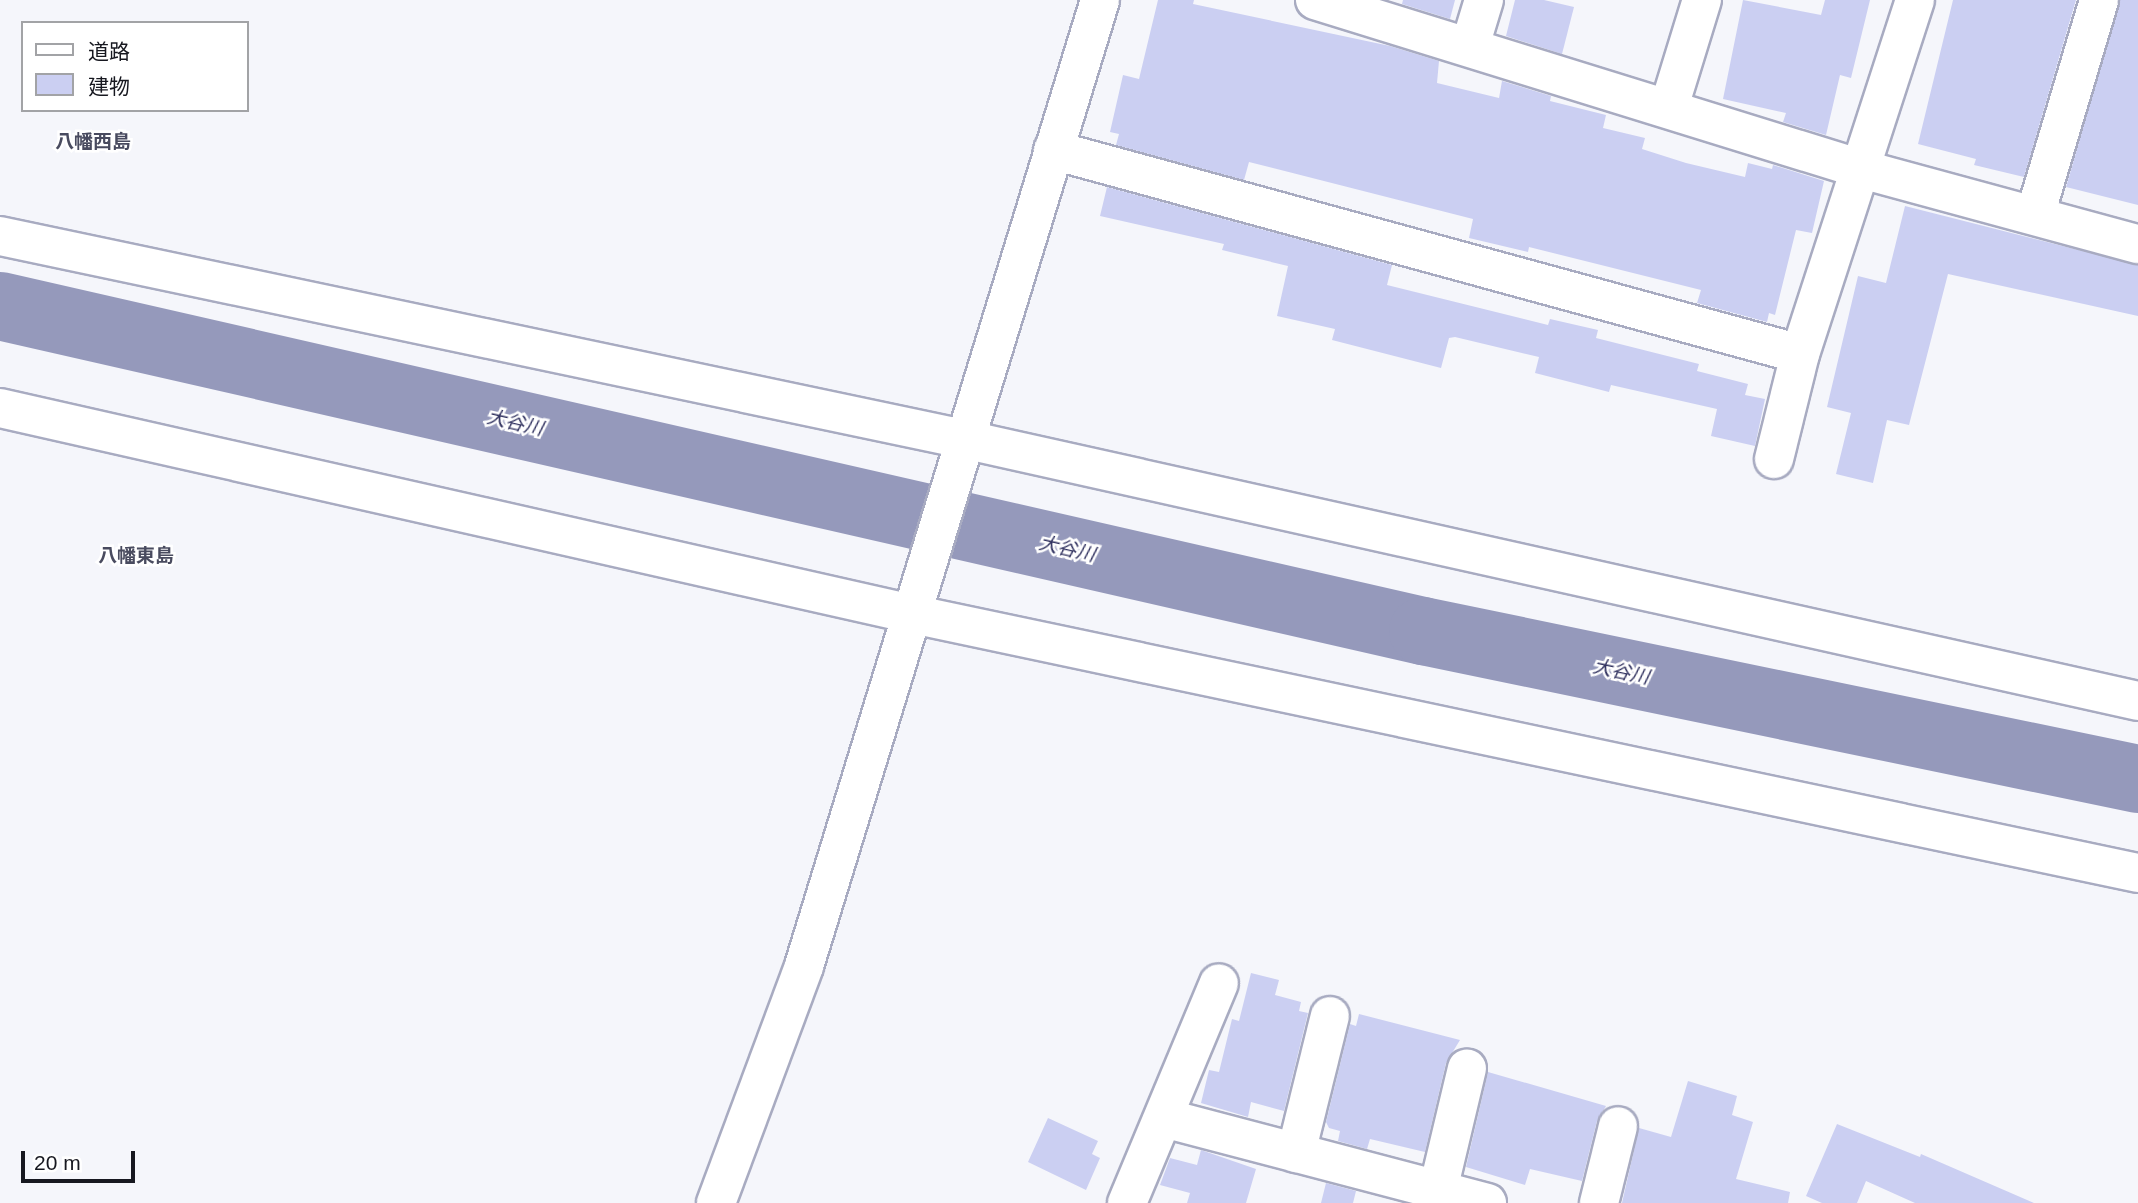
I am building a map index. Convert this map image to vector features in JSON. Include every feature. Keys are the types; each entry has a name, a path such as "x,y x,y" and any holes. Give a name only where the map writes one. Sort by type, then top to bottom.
{"street":[{"path":"716,1203 804,966 960,449 1100,0"},
{"path":"1315,0 1669,107 1861,169 2138,244"},
{"path":"1470,47 1484,0"},
{"path":"1669,107 1702,0"},
{"path":"1773,459 1800,354 1915,0"},
{"path":"2035,215 2099,0"},
{"path":"1053,150 1800,354"},
{"path":"0,236 960,449 2138,701"},
{"path":"0,408 913,609 2138,873"},
{"path":"1127,1203 1219,983"},
{"path":"1296,1153 1330,1016"},
{"path":"1438,1190 1466,1068"},
{"path":"1164,1118 1487,1203"},
{"path":"1599,1203 1618,1126"}],"building":[{"path":"1158,0 1194,0 1193,4 1390,46 1439,61 1437,83 1499,98 1502,81 1551,96 1550,101 1606,115 1603,128 1645,138 1642,149 1686,163 1745,177 1748,163 1772,169 1773,165 1824,181 1812,233 1796,230 1775,315 1769,313 1767,322 1697,303 1701,290 1529,247 1528,252 1469,238 1473,219 1249,162 1244,180 1116,145 1119,134 1110,132 1123,75 1139,79"},
{"path":"1403,0 1455,0 1450,19 1402,4"},
{"path":"1515,0 1544,0 1574,7 1562,54 1506,36"},
{"path":"1743,0 1821,15 1825,0 1870,0 1851,78 1840,75 1826,135 1783,122 1786,113 1723,99"},
{"path":"1953,0 2076,0 2024,177 1974,165 1976,159 1918,144"},
{"path":"2120,0 2138,0 2138,205 2066,187"},
{"path":"1107,187 1392,265 1387,285 1548,325 1550,319 1598,330 1596,338 1699,364 1697,371 1748,384 1745,395 1765,399 1755,446 1711,436 1717,409 1611,385 1609,392 1535,373 1539,357 1455,337 1449,338 1441,368 1332,340 1335,329 1277,316 1288,266 1222,250 1224,244 1100,216"},
{"path":"1905,206 2138,265 2138,316 1948,274 1909,425 1887,420 1873,483 1836,474 1851,413 1827,407 1858,276 1886,283"},
{"path":"1251,973 1279,980 1275,995 1301,1002 1299,1011 1308,1013 1284,1111 1251,1102 1248,1117 1201,1103 1209,1070 1219,1072 1232,1019 1239,1021"},
{"path":"1359,1014 1460,1040 1446,1063 1425,1152 1370,1139 1367,1149 1338,1141 1340,1131 1329,1128 1326,1122 1350,1024 1356,1026"},
{"path":"1488,1072 1606,1106 1597,1121 1582,1181 1530,1169 1525,1185 1466,1167"},
{"path":"1688,1081 1737,1096 1732,1115 1753,1122 1736,1179 1790,1192 1788,1203 1622,1203 1639,1128 1671,1137"},
{"path":"1048,1118 1098,1141 1092,1154 1100,1158 1086,1190 1028,1162"},
{"path":"1837,1124 1920,1157 1921,1154 2034,1203 1915,1203 1866,1181 1857,1203 1822,1203 1806,1196"},
{"path":"1201,1150 1256,1169 1246,1203 1187,1203 1190,1193 1160,1185 1170,1158 1197,1165"},
{"path":"1326,1183 1356,1191 1353,1203 1321,1203"}],"waterway":[{"name":"大谷川","path":"0,306 1423,631 2138,779"}],"district":[{"name":"八幡西島","path":"93,142"},
{"name":"八幡東島","path":"136,556"}]}
